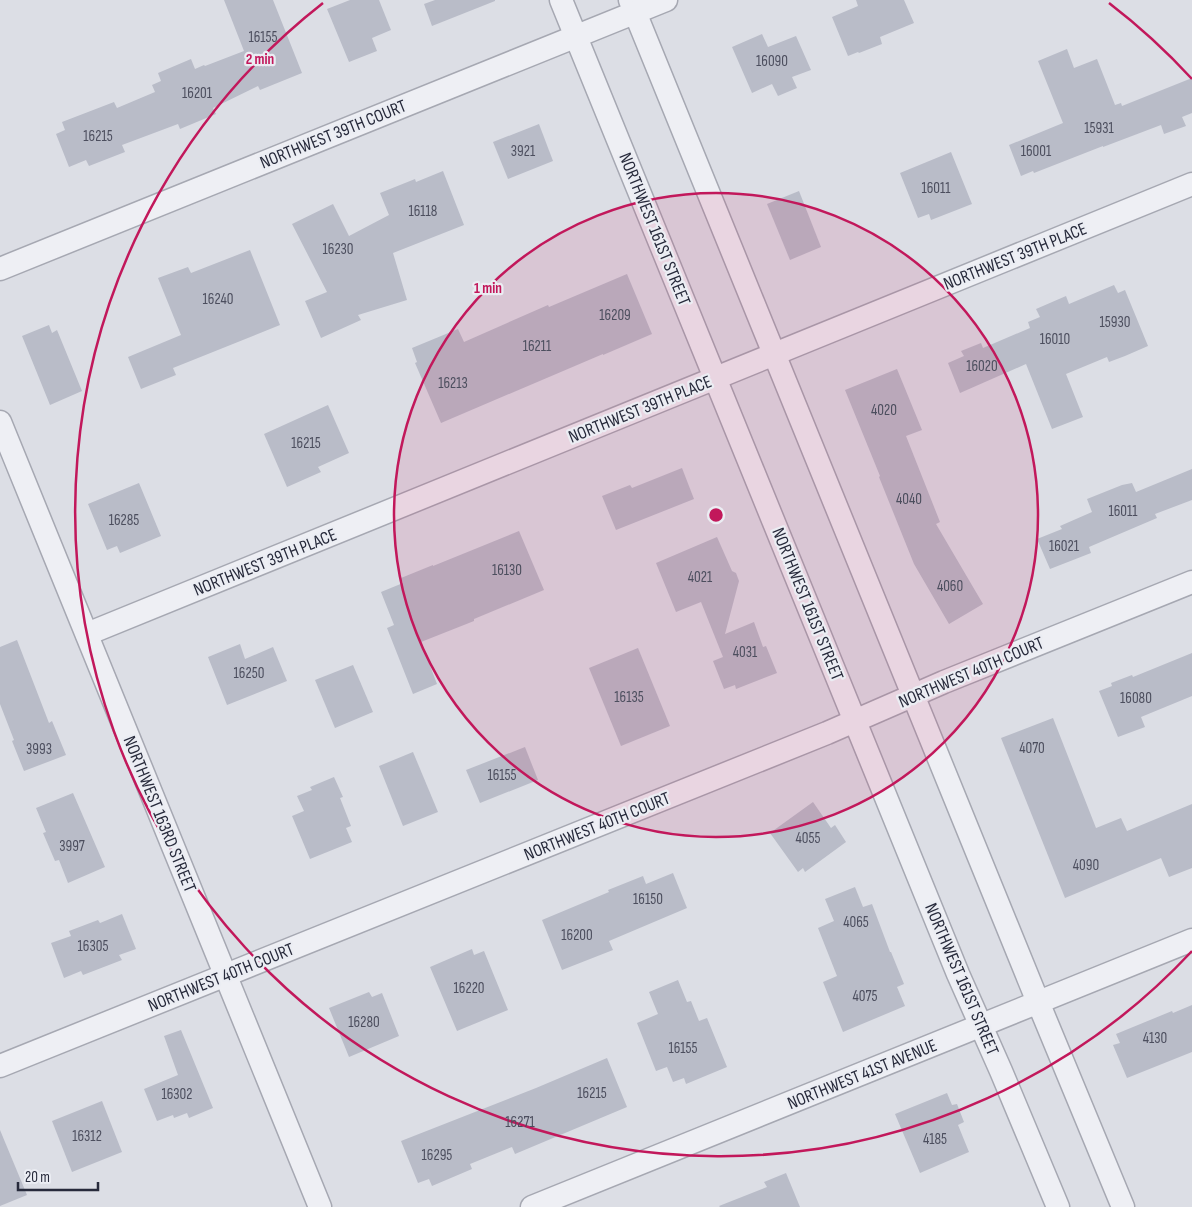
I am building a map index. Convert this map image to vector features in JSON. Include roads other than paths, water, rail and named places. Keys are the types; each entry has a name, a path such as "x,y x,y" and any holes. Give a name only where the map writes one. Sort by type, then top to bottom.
{"street":[{"name":"NORTHWEST 161ST STREET","path":"561,0 958,974 982,1026 1058,1207"},
{"name":"NORTHWEST 39TH COURT","path":"0,269 575,36 633,6 666,0"},
{"path":"633,6 1123,1207"},
{"name":"NORTHWEST 39TH PLACE","path":"87,634 1192,184"},
{"name":"NORTHWEST 163RD STREET","path":"0,422 320,1207"},
{"name":"NORTHWEST 40TH COURT","path":"0,1066 1192,582"},
{"name":"NORTHWEST 41ST AVENUE","path":"532,1207 1192,940"}]}
